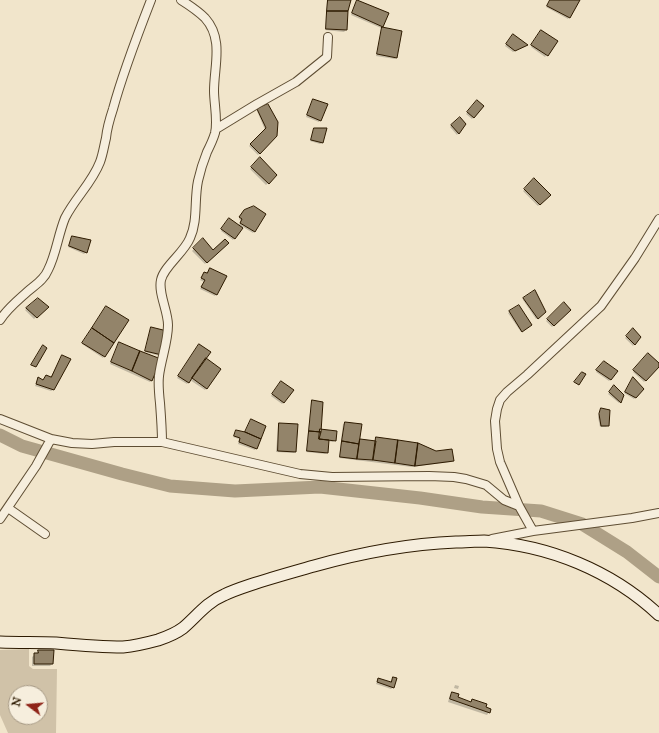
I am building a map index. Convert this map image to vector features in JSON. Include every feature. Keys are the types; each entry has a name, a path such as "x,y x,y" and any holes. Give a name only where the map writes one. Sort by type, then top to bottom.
{"street":[{"path":"0,320 11,306 45,276 49,269 65,219 98,167 103,154 112,110 151,0"},
{"path":"162,442 159,376 167,339 168,324 161,283 164,274 183,251 193,231 196,193 200,174 216,129 214,90 217,51 215,36 209,23 204,17 181,0"},
{"path":"216,129 296,82 327,57 328,37"},
{"path":"533,531 519,506 500,462 497,449 495,421 496,409 500,400 507,392 600,306 635,258 659,219"},
{"path":"0,419 50,439 87,444 162,442 300,474 332,477 430,476 466,479 486,485 504,500 519,506"},
{"path":"0,520 36,466 50,439"},
{"path":"8,508 45,534"},
{"path":"0,642 124,647 147,643 170,636 182,629 202,610 222,596 276,576 324,563 385,549 438,543 483,541 533,531 659,513"},
{"path":"483,541 546,551 584,565 598,572 634,595 659,615"}],"shaded area":[{"path":"29,649 29,666 33,669 57,669 56,733 8,733 0,715 0,650"}],"building":[{"path":"328,0 351,0 348,11 327,11"},
{"path":"357,0 389,13 383,27 352,13"},
{"path":"550,0 580,0 570,18 547,6"},
{"path":"327,11 348,11 347,30 326,29"},
{"path":"382,27 402,31 397,58 377,54"},
{"path":"541,30 558,41 548,56 531,45"},
{"path":"513,34 528,45 515,51 506,44"},
{"path":"313,99 328,104 321,121 307,115"},
{"path":"477,100 484,106 474,118 467,112"},
{"path":"268,104 278,122 277,136 260,154 250,144 266,128 257,109"},
{"path":"460,117 466,124 459,134 451,125"},
{"path":"314,128 327,128 323,143 311,140"},
{"path":"260,157 277,175 269,184 251,167"},
{"path":"534,178 551,195 540,205 524,189"},
{"path":"254,206 266,214 255,232 240,223 242,219 239,217 244,210"},
{"path":"229,218 243,228 235,239 221,229"},
{"path":"72,236 91,240 87,253 69,246"},
{"path":"203,238 213,250 225,239 229,243 207,263 193,248"},
{"path":"210,268 227,276 217,295 201,287 205,280 201,278 204,272 207,273"},
{"path":"535,290 546,312 538,319 523,298"},
{"path":"38,298 49,307 37,318 26,308"},
{"path":"564,302 571,310 554,326 547,319"},
{"path":"519,305 532,325 522,332 509,311"},
{"path":"106,306 129,320 114,343 92,328"},
{"path":"151,327 167,331 162,355 145,351"},
{"path":"92,328 114,343 105,357 82,343"},
{"path":"633,328 641,337 635,345 626,336"},
{"path":"119,342 140,351 132,371 111,362"},
{"path":"199,344 211,352 189,383 178,376"},
{"path":"43,345 47,348 36,367 31,365"},
{"path":"140,351 161,359 152,381 132,371"},
{"path":"648,353 659,363 659,367 646,381 633,370"},
{"path":"62,355 71,359 54,390 36,384 38,377 43,380 46,375 51,377"},
{"path":"206,358 221,369 207,389 192,378"},
{"path":"604,361 618,371 611,380 596,370"},
{"path":"582,372 586,374 579,385 574,382"},
{"path":"633,377 644,389 636,398 625,392"},
{"path":"281,381 294,390 284,403 272,394"},
{"path":"614,385 624,395 621,403 609,392"},
{"path":"312,400 323,402 321,432 309,431"},
{"path":"601,408 610,410 609,426 601,426 599,414"},
{"path":"251,419 266,426 261,439 245,432"},
{"path":"345,422 362,424 359,444 342,441"},
{"path":"279,423 298,424 296,452 278,451"},
{"path":"320,429 337,431 336,441 319,439"},
{"path":"236,430 261,439 257,449 239,442 240,438 234,436"},
{"path":"309,431 321,432 319,439 329,440 328,453 307,451"},
{"path":"376,437 398,440 395,463 373,460"},
{"path":"360,439 376,441 373,460 357,459"},
{"path":"398,440 418,443 415,466 395,463"},
{"path":"342,441 359,444 357,459 340,457"},
{"path":"418,443 436,451 452,449 454,461 415,466"},
{"path":"38,650 54,650 53,664 34,664 34,653 38,653"},
{"path":"393,677 397,678 394,688 377,682 378,678 391,682"},
{"path":"452,692 459,694 458,697 471,702 472,699 487,704 486,707 491,709 490,713 450,699"}],"waterway":[{"path":"0,435 22,446 170,486 235,491 320,487 420,498 482,507 541,511 582,524 627,552 659,577"}]}
